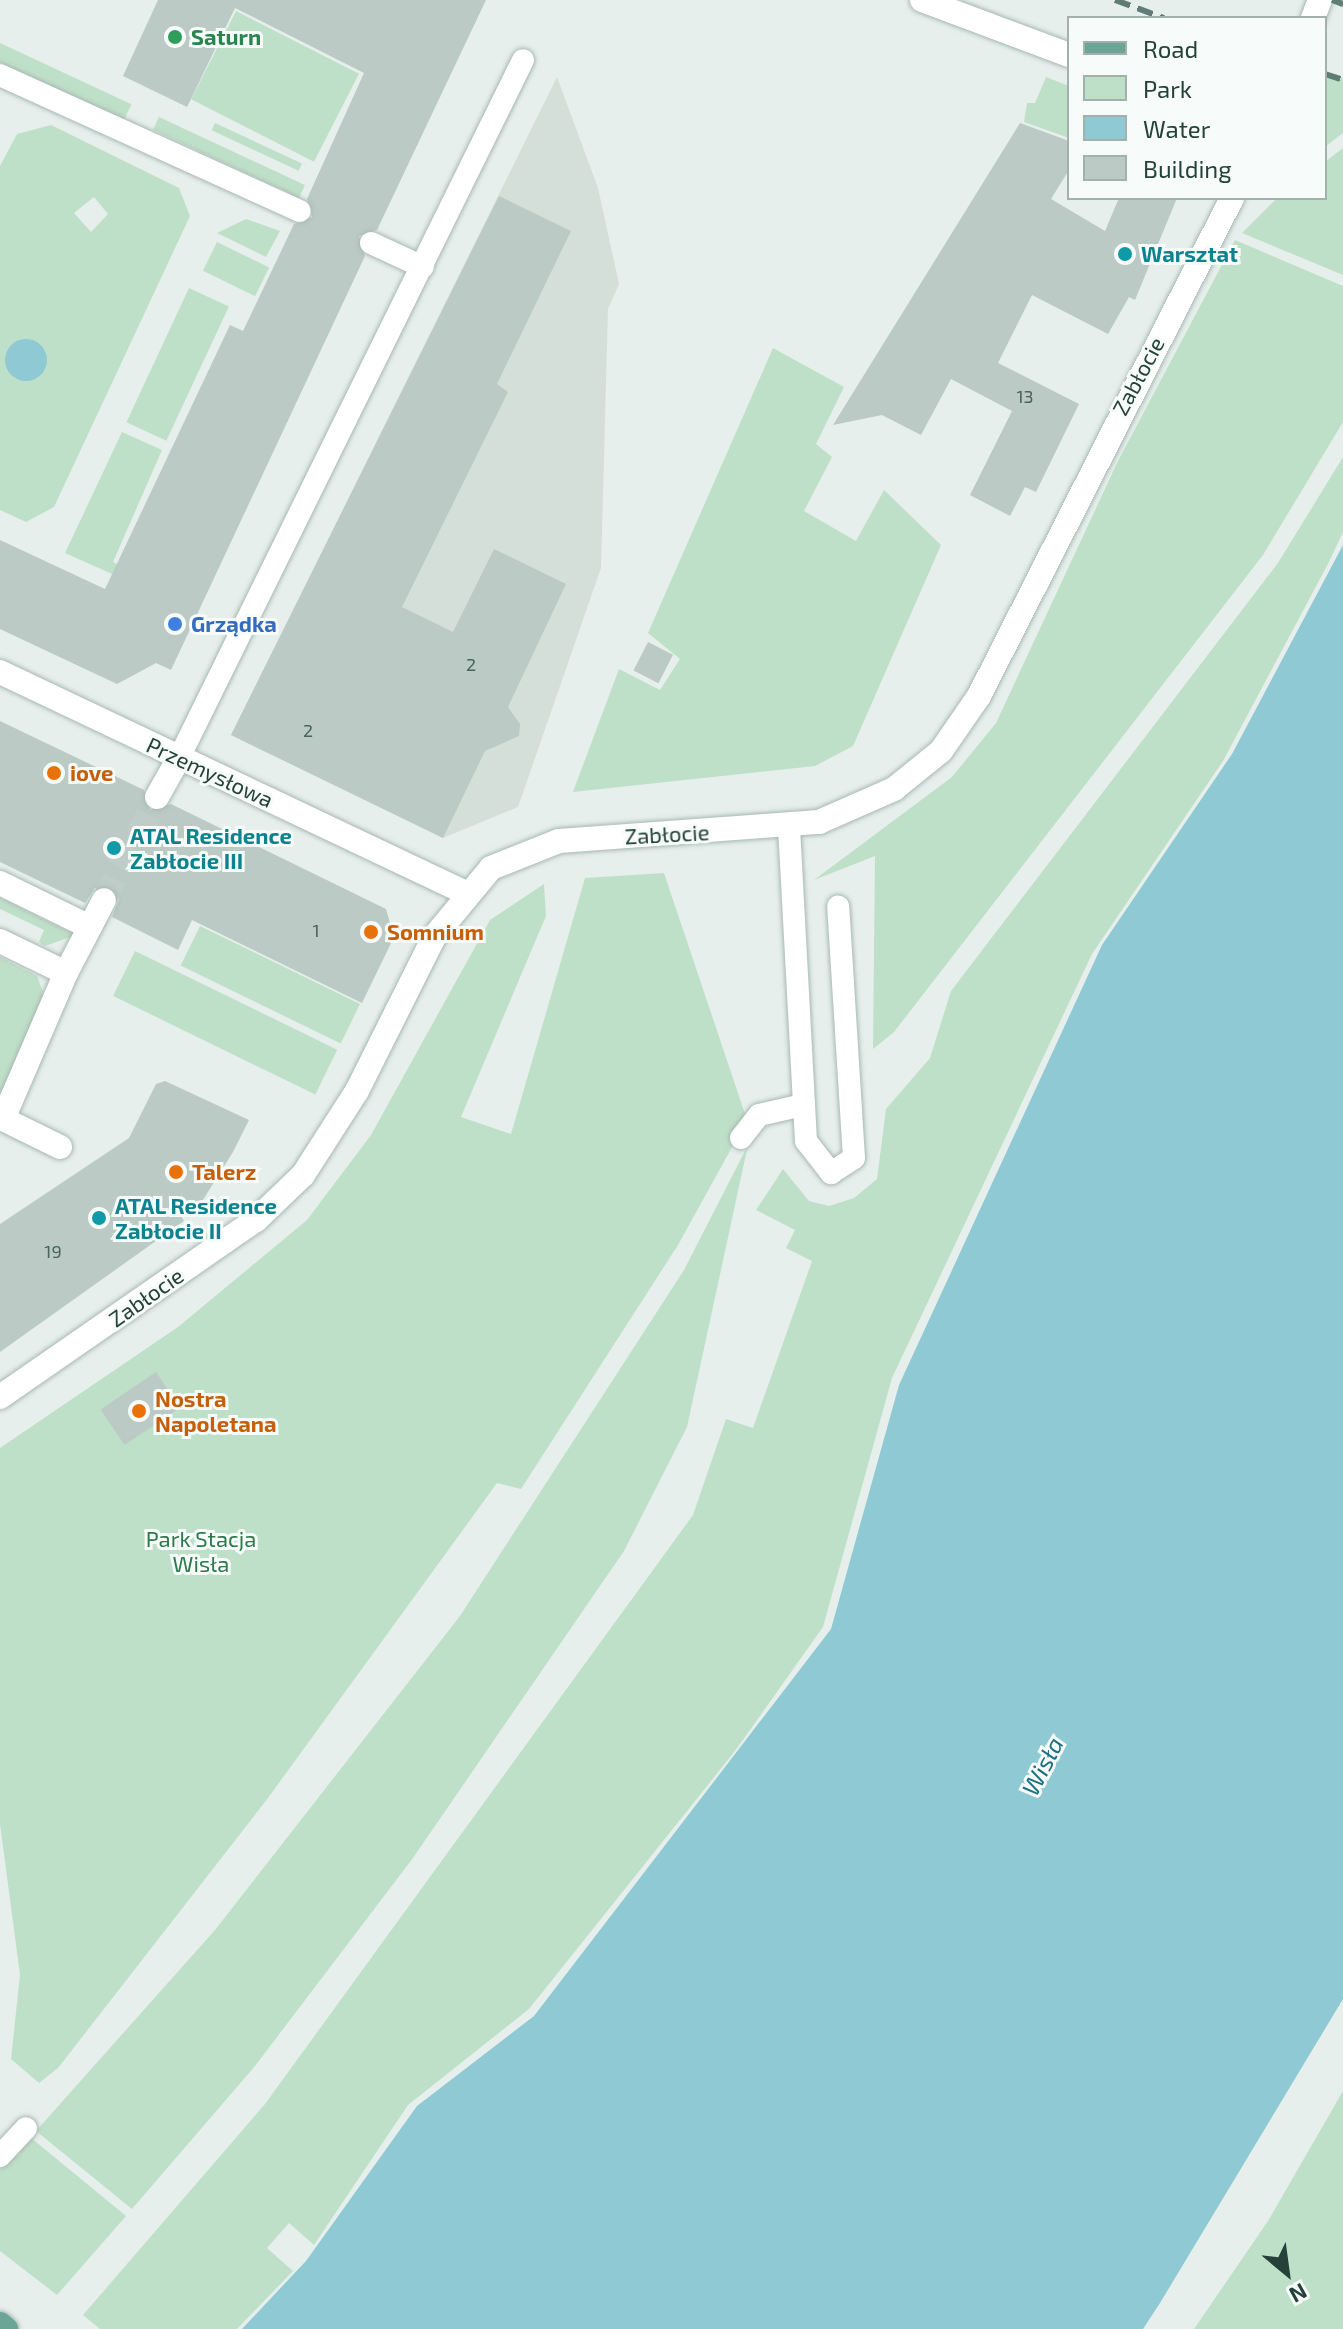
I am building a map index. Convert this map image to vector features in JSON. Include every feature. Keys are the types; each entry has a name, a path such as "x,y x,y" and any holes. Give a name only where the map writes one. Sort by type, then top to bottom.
{"main road":[{"path":"0,2324 6,2329"}],"street":[{"path":"922,0 1067,54"},
{"name":"Zabłocie","path":"0,1397 256,1220 303,1175 464,892 512,855 559,841 789,827 832,818 894,789 961,725 1231,200"},
{"name":"Przemysłowa","path":"0,672 464,892"},
{"path":"157,797 179,758"},
{"path":"0,883 90,927"},
{"path":"60,1147 2,1120 66,973 104,900"},
{"path":"0,941 66,973"}],"lane":[{"path":"179,758 523,60"},
{"path":"0,75 300,211"},
{"path":"371,243 423,267"},
{"path":"789,827 803,1105 814,1160 831,1173 845,1169 854,1158 838,907"},
{"path":"741,1138 759,1115 803,1105"},
{"path":"0,2156 26,2128"}],"shaded area":[{"path":"557,77 598,188 619,284 608,309 601,568 518,807 443,838 231,735"}],"green space":[{"path":"236,11 359,74 314,162 191,99"},
{"path":"0,43 131,104 124,121 0,63"},
{"path":"1327,73 1343,79 1343,133 1327,145"},
{"path":"1046,77 1067,85 1067,137 1024,122 1027,103 1035,103"},
{"path":"159,117 305,185 299,198 153,130"},
{"path":"215,123 302,164 299,171 212,130"},
{"path":"51,125 179,188 190,216 54,507 26,522 0,510 0,166 17,134","holes":["94,197 108,214 91,232 74,213","26,339 46,355 15,378 5,355"]},
{"path":"1343,148 1343,275 1242,233 1275,200 1327,200 1327,160"},
{"path":"246,219 280,231 266,257 217,233"},
{"path":"1235,240 1343,286 1343,422 1263,555 894,1032 873,1049 875,856 814,880 952,777 996,723 1117,463"},
{"path":"217,242 269,267 255,296 203,271"},
{"path":"189,288 229,307 166,441 126,422"},
{"path":"773,348 844,387 816,444 832,457 804,511 856,541 884,490 941,545 853,746 815,766 573,792 619,669 660,690 680,659 648,633"},
{"path":"122,432 162,450 113,562 127,569 121,578 65,553"},
{"path":"1343,457 1343,532 1329,562 1223,761 1092,954 892,1378 823,1627 735,1751 529,2009 408,2105 314,2245 289,2223 267,2248 293,2271 237,2329 100,2329 83,2315 265,2104 693,1515 726,1419 753,1428 812,1261 786,1248 795,1230 756,1210 783,1169 809,1201 829,1206 854,1198 877,1179 886,1109 930,1058 951,991 1278,563"},
{"name":"Park Stacja Wisła","path":"664,873 747,1120 678,1245 521,1489 497,1483 268,1798 58,2068 39,2083 11,2059 20,1975 0,1824 0,1448 178,1327 307,1220 371,1135 490,920 544,884 546,916 461,1117 511,1134 585,878"},
{"path":"0,898 76,935 45,946 39,942 44,930 0,909"},
{"path":"200,926 360,1004 341,1044 181,966"},
{"path":"135,951 337,1050 315,1095 113,996"},
{"path":"0,957 37,976 46,1001 0,1095"},
{"path":"748,1145 687,1427 624,1551 413,1858 255,2066 132,2209 36,2131 215,1930 460,1616 684,1270"},
{"path":"1343,2091 1343,2329 1194,2329 1268,2221"},
{"path":"30,2137 126,2216 57,2295 0,2251 0,2169"}],"water":[{"path":"26,339 41,345 47,360 41,375 26,381 11,375 5,360 11,345"},
{"name":"Wisła","path":"1343,545 1343,1999 1160,2303 1143,2329 242,2329 306,2261 417,2106 534,2016 831,1629 899,1385 1102,945 1232,754"}],"building":[{"path":"158,0 486,0 377,230 359,236 365,256 171,670 156,663 117,684 0,629 0,540 105,589 230,325 243,331 294,224 312,217 307,199 364,73 235,8 187,107 123,76"},
{"path":"1020,123 1067,140 1067,173 1051,199 1105,231 1118,200 1176,200 1135,300 1129,297 1108,334 1032,295 998,363 1079,404 1036,492 1025,487 1010,516 970,495 1012,411 951,379 921,435 882,415 833,425"},
{"path":"499,196 571,231 497,384 508,392 402,607 453,632 494,549 566,584 508,707 520,724 519,736 485,751 443,838 231,735"},
{"path":"648,642 673,655 658,683 633,671"},
{"name":"ATAL Residence Zabłocie III","path":"0,721 144,790 150,810 171,804 386,909 394,937 362,1003 192,920 178,950 112,917 119,899 110,886 95,888 85,903 0,862"},
{"name":"ATAL Residence Zabłocie II","path":"165,1081 249,1120 233,1152 201,1203 181,1216 184,1221 0,1352 0,1224 129,1138 156,1084"},
{"path":"156,1372 180,1408 124,1445 100,1409"}],"tunnel":[{"path":"104,900 157,797"}],"railway":[{"path":"1115,0 1159,16"},
{"path":"1332,0 1343,4"},
{"path":"1327,75 1343,80"}],"place":[{"name":"Saturn","path":"175,37"},
{"name":"Warsztat","path":"1125,254"},
{"name":"Grządka","path":"175,624"},
{"name":"iove","path":"54,773"},
{"name":"ATAL Residence Zabłocie III","path":"114,848"},
{"name":"Somnium","path":"371,932"},
{"name":"Talerz","path":"176,1172"},
{"name":"ATAL Residence Zabłocie II","path":"99,1218"},
{"name":"Nostra Napoletana","path":"139,1411"}]}
